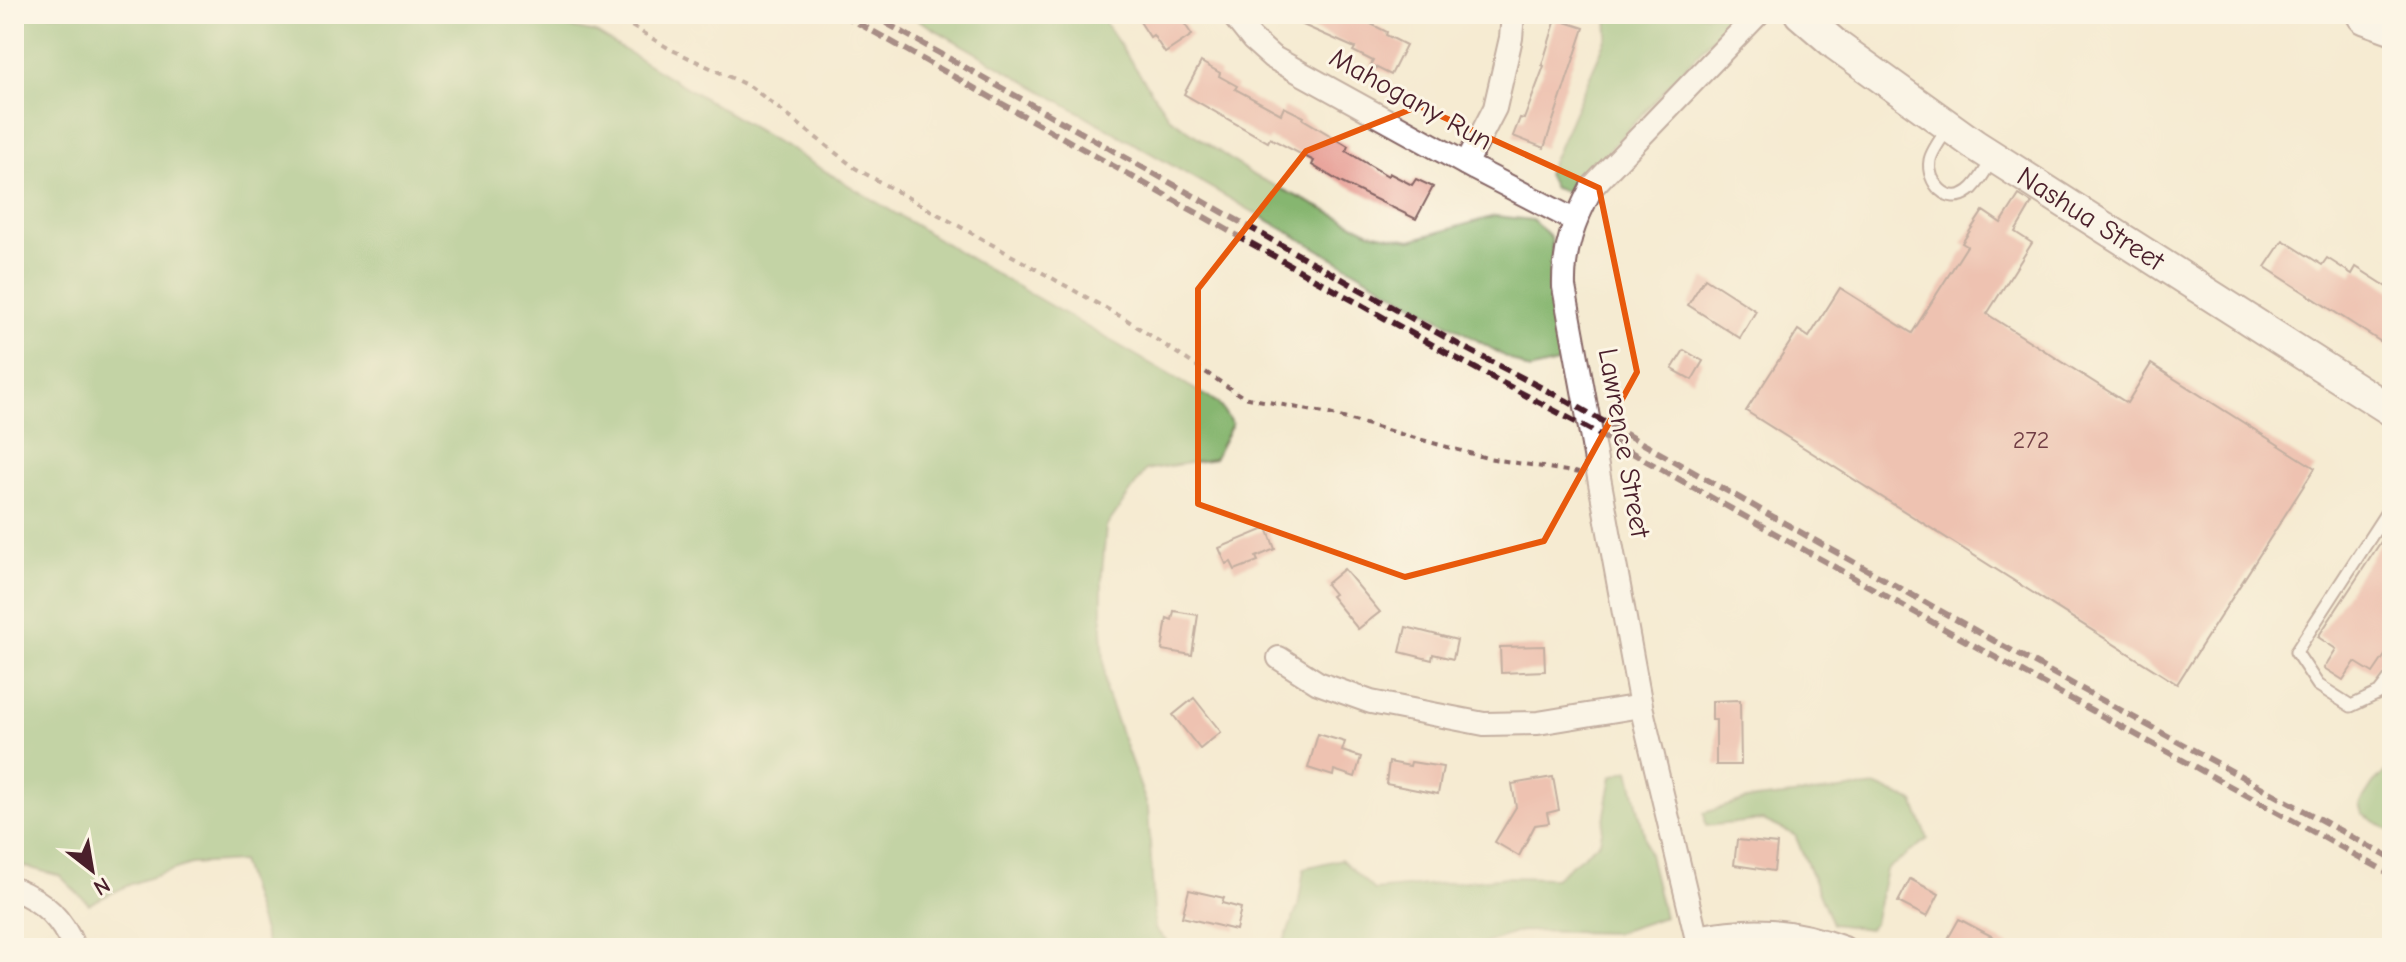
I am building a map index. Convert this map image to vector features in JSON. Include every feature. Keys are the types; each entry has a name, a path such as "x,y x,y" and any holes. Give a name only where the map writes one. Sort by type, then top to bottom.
{"highway":[{"path":"2367,14 2392,23"}],"main road":[{"name":"Nashua Street","path":"1800,14 1836,45 1949,126 2392,411"}],"street":[{"name":"Mahogany Run","path":"1232,14 1272,57 1574,220"},
{"path":"1466,164 1495,108 1511,38 1513,14"},
{"name":"Lawrence Street","path":"1698,942 1641,706 1564,287 1563,263 1574,220 1592,187 1758,14"},
{"path":"1279,658 1318,683 1371,702 1484,724 1538,723 1641,706"},
{"path":"14,889 53,913 65,927 74,948"},
{"path":"1698,942 1735,929 1774,929 1814,937 1844,948"}],"lane":[{"path":"1949,126 1930,160 1931,179 1939,190 1950,195 1962,195 1972,189 1994,156"},
{"path":"2392,504 2296,652 2318,685 2351,706 2379,693 2392,676"}],"path":[{"path":"611,14 670,49 751,87 855,168 1127,320 1243,397 1329,414 1487,458 1599,476"}],"highlighted area":[{"path":"1419,106 1599,188 1637,372 1544,541 1405,577 1198,504 1198,289 1306,151"}],"green space":[{"path":"14,14 508,14 596,33 996,274 1218,403 1232,424 1214,459 1146,470 1106,527 1102,573 1106,692 1148,808 1155,929 1174,948 268,948 241,861 191,864 131,884 89,904 60,876 15,864"},
{"path":"908,14 1099,14 1169,117 1253,175 1370,232 1411,240 1495,216 1532,220 1551,238 1564,361 1529,370"},
{"path":"1607,14 1726,14 1725,24 1570,193 1554,188 1547,174 1608,35"},
{"path":"2392,765 2392,832 2363,814 2360,804 2373,784"},
{"path":"1629,770 1664,917 1616,933 1521,931 1471,948 1281,948 1298,907 1304,868 1341,859 1374,890 1508,877 1555,878 1600,842 1612,776"},
{"path":"1877,786 1914,802 1928,839 1886,870 1874,923 1869,929 1832,924 1795,835 1763,820 1706,826 1704,813 1746,800"}],"building":[{"path":"1135,14 1178,14 1192,35 1165,53"},
{"path":"1278,14 1351,14 1406,45 1391,75 1371,65 1373,61 1353,51 1355,48"},
{"path":"1556,19 1584,28 1544,148 1513,136 1520,118 1524,119 1544,66"},
{"path":"1201,62 1237,86 1235,89 1281,114 1284,107 1304,117 1348,146 1346,151 1388,176 1389,173 1412,185 1416,179 1433,187 1416,219 1342,183 1312,165 1314,161 1270,138 1268,142 1184,94"},
{"path":"2019,195 2032,203 2015,232 2032,243 1987,314 2127,403 2151,364 2315,468 2177,684 1746,411 1798,330 1809,337 1840,288 1912,333 1967,246 1962,243 1983,211 2001,223"},
{"path":"2283,240 2322,265 2327,258 2352,274 2356,267 2392,290 2392,349 2265,267"},
{"path":"1705,278 1756,311 1740,338 1688,305"},
{"path":"1684,350 1703,361 1692,380 1672,369"},
{"path":"2392,525 2392,645 2373,673 2355,662 2343,680 2324,668 2336,649 2318,637"},
{"path":"1267,528 1275,549 1256,557 1258,561 1235,570 1231,562 1226,564 1219,548"},
{"path":"1344,569 1380,612 1358,629 1331,596 1334,594 1326,584"},
{"path":"1174,611 1198,615 1192,655 1162,650 1167,618 1172,620"},
{"path":"1406,627 1457,640 1453,659 1433,654 1432,660 1400,652"},
{"path":"1544,646 1545,671 1501,673 1500,647"},
{"path":"1194,698 1221,732 1200,749 1173,715"},
{"path":"1740,700 1741,765 1716,765 1716,720 1712,720 1712,701"},
{"path":"1318,734 1345,742 1342,751 1361,757 1355,777 1334,770 1333,776 1308,768"},
{"path":"1389,762 1443,767 1438,794 1386,784"},
{"path":"1553,777 1559,810 1547,813 1549,823 1535,825 1519,856 1495,842 1516,807 1512,784"},
{"path":"1737,840 1777,844 1774,871 1734,865"},
{"path":"1910,879 1939,894 1927,917 1898,902"},
{"path":"1189,890 1224,898 1222,903 1241,908 1236,930 1182,917"},
{"path":"1959,919 2014,948 1958,948 1946,942"}],"railway":[{"path":"842,14 1454,357 1604,437 1980,649 2392,875"},
{"path":"870,14 1461,346 1567,401 1987,637 2392,859"}]}
